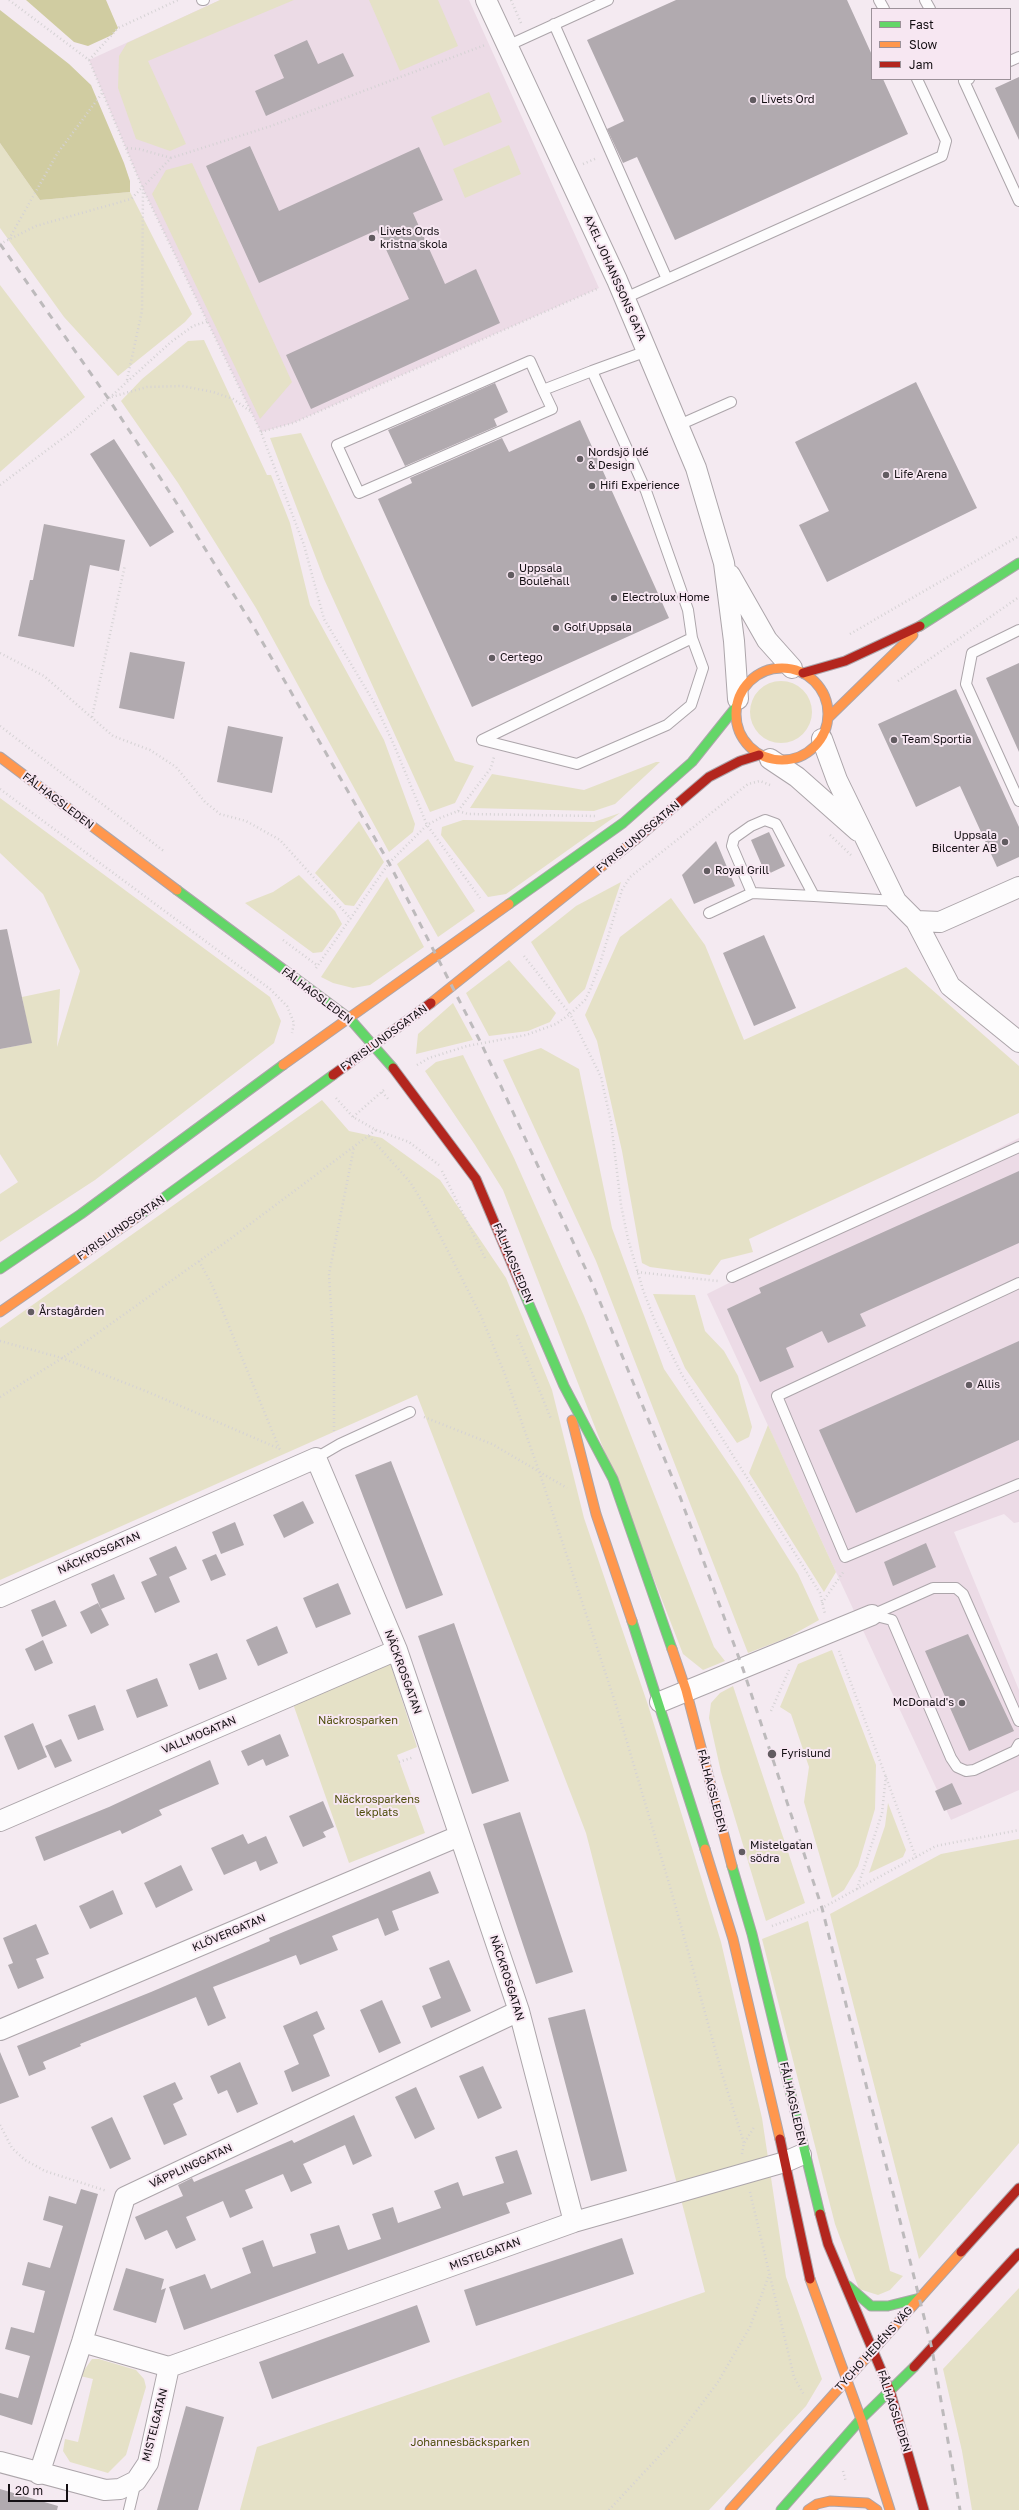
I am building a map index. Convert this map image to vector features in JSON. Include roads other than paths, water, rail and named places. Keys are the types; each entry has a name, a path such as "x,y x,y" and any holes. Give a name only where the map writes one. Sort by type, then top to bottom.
{"main road":[{"path":"798,670 815,680 823,691 828,704 829,717 822,739 812,750 799,758 785,761 765,757 748,746 740,735 736,721 737,703 744,687 754,678 765,671 778,668 798,670 845,661 924,624 1019,563"},
{"path":"829,717 924,624"},
{"name":"FYRISLUNDSGATAN","path":"0,1269 81,1214 302,1053 623,823 692,762 737,703"},
{"name":"FYRISLUNDSGATAN","path":"0,1312 181,1186 453,987 607,863 709,777 740,761 765,757"},
{"name":"FÅLHAGSLEDEN","path":"0,758 350,1019 400,1076 476,1179 564,1386 613,1479 686,1690 717,1813 752,1934 804,2154 828,2244 890,2391 924,2510"},
{"name":"FÅLHAGSLEDEN","path":"564,1386 596,1514 660,1702 734,1939 785,2162 809,2276 861,2419 890,2510"},
{"name":"TYCHO HEDÉNS VÄG","path":"730,2510 1019,2188"},
{"path":"781,2510 861,2419 932,2349 1019,2253"},
{"path":"843,2280 858,2297 871,2306 888,2306 920,2298"},
{"path":"808,2510 817,2504 830,2501 867,2504 877,2510"}],"street":[{"name":"AXEL JOHANSSONS GATA","path":"486,0 621,289 696,468 724,563 734,641 737,703"},
{"name":"AXEL JOHANSSONS GATA","path":"724,563 767,640 798,670"},
{"path":"822,739 837,780 896,901 916,921 950,986 1019,1042"},
{"path":"765,757 797,777 865,838"},
{"path":"916,921 940,922 1019,887"},
{"name":"NÄCKROSGATAN","path":"0,1597 316,1458 397,1650 519,2011 574,2222"},
{"path":"660,1702 686,1690 872,1615"},
{"name":"VALLMOGATAN","path":"0,1821 397,1650"},
{"name":"KLÖVERGATAN","path":"0,2030 459,1836"},
{"name":"VÄPPLINGGATAN","path":"82,2342 125,2197 519,2011"},
{"name":"MISTELGATAN","path":"136,2481 148,2463 169,2367 574,2222 745,2172 785,2162 804,2154"},
{"path":"40,2474 82,2342 169,2367"},
{"path":"0,2462 40,2474 105,2490 120,2489 136,2481"}],"lane":[{"path":"506,42 554,24 608,0"},
{"path":"554,24 667,279"},
{"path":"621,289 667,279 942,156 946,141 917,80"},
{"path":"966,80 1019,201"},
{"path":"543,390 647,350"},
{"path":"530,360 543,390 552,409 359,494 337,445 530,360"},
{"path":"592,371 646,491 688,610 692,638 703,668 691,705 667,725 577,764 482,740 692,638"},
{"path":"679,426 731,402"},
{"path":"1019,630 972,653 966,684 1019,801"},
{"path":"752,893 732,846 734,838 751,826 765,820 776,824 814,896"},
{"path":"710,913 752,893 896,901"},
{"path":"732,1277 1019,1147"},
{"path":"1019,1283 777,1396 844,1557 1019,1484"},
{"path":"316,1458 334,1447 410,1412"},
{"path":"872,1615 934,1588 956,1588 963,1594 1019,1721"},
{"path":"872,1615 892,1620 951,1758 957,1767 966,1771 974,1770 1015,1751 1019,1744"},
{"name":"MISTELGATAN","path":"129,2510 136,2481"}],"railway":[{"path":"0,244 108,398 174,499 252,624 389,863 481,1043 593,1285 679,1494 743,1669 822,1908 932,2349 960,2510"}],"place":[{"name":"Livets Ord","path":"753,100"},
{"name":"Livets Ords kristna skola","path":"372,238"},
{"name":"Nordsjö Idé & Design","path":"580,459"},
{"name":"Life Arena","path":"886,475"},
{"name":"Hifi Experience","path":"592,486"},
{"name":"Uppsala Boulehall","path":"511,575"},
{"name":"Electrolux Home","path":"614,598"},
{"name":"Golf Uppsala","path":"556,628"},
{"name":"Certego","path":"492,658"},
{"name":"Team Sportia","path":"894,740"},
{"name":"Uppsala Bilcenter AB","path":"1005,842"},
{"name":"Royal Grill","path":"707,871"},
{"name":"Årstagården","path":"31,1312"},
{"name":"Allis","path":"969,1385"},
{"name":"McDonald's","path":"962,1703"},
{"name":"Fyrislund","path":"772,1754"},
{"name":"Mistelgatan södra","path":"742,1852"}],"park label":[{"name":"Näckrosparken","path":"358,1721"},
{"name":"Näckrosparkens lekplats","path":"377,1806"},
{"name":"Johannesbäcksparken","path":"470,2443"}]}
